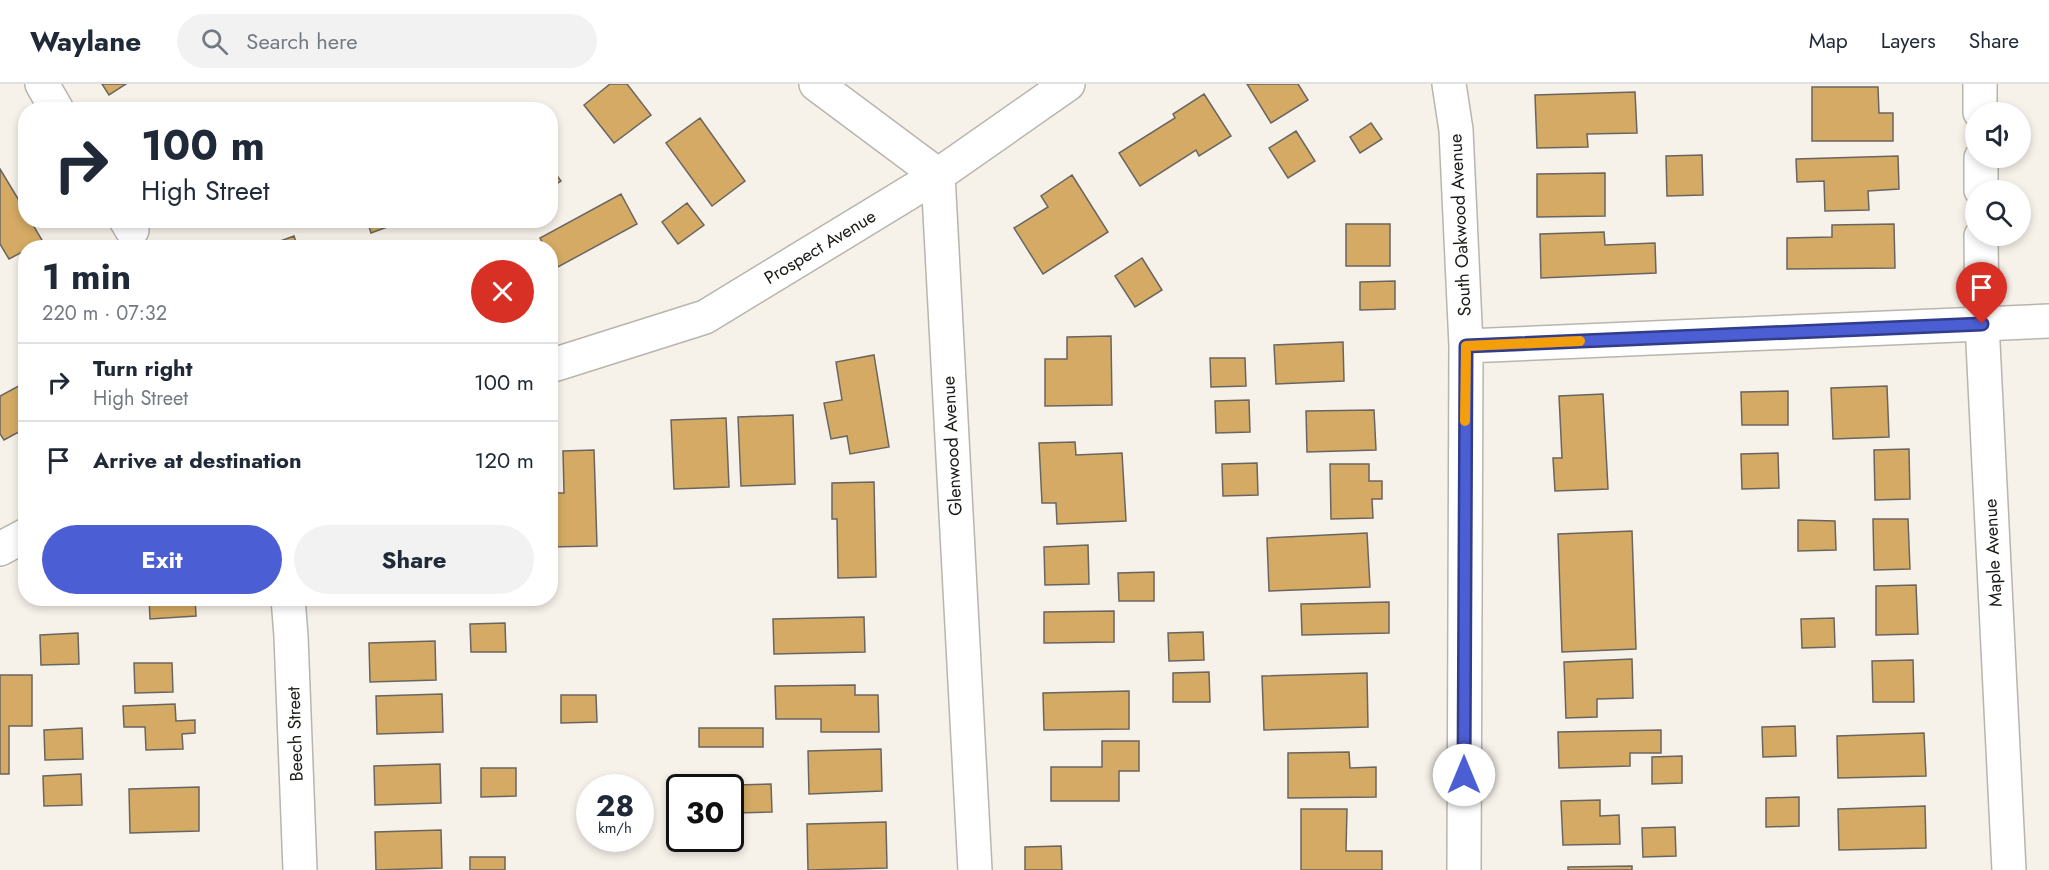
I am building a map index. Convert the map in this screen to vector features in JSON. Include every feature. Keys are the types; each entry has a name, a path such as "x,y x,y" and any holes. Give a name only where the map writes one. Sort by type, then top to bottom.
{"street":[{"path":"42,84 52,102"},
{"path":"816,84 938,175"},
{"name":"Prospect Avenue","path":"558,363 705,316 938,175 1068,84"},
{"name":"South Oakwood Avenue","path":"1449,84 1456,130 1466,346 1464,870"},
{"path":"1980,84 1980,102"},
{"name":"Glenwood Avenue","path":"938,175 975,870"},
{"name":"Maple Avenue","path":"1981,246 1982,324 2009,870"},
{"path":"1466,346 2049,321"},
{"path":"0,549 18,539"},
{"name":"Beech Street","path":"289,606 300,870"}],"building":[{"path":"102,84 126,84 109,95"},
{"path":"610,84 627,84 651,115 614,143 584,105"},
{"path":"1247,84 1298,84 1308,100 1271,123"},
{"path":"1812,87 1878,87 1879,113 1893,113 1893,141 1812,141"},
{"path":"1635,92 1637,133 1587,134 1588,147 1537,148 1535,95"},
{"path":"1204,94 1231,136 1199,156 1196,150 1140,186 1119,153 1175,118 1173,114"},
{"path":"700,118 745,181 712,206 666,143"},
{"path":"1371,123 1382,139 1360,153 1350,137"},
{"path":"1296,131 1315,161 1288,178 1269,148"},
{"path":"1702,155 1703,195 1667,196 1666,156"},
{"path":"1898,156 1899,189 1868,191 1869,210 1825,211 1824,181 1797,182 1796,159"},
{"path":"0,169 18,199 18,228 35,228 42,240 18,240 18,254 9,259 0,244"},
{"path":"1605,173 1605,216 1537,217 1537,174"},
{"path":"1072,175 1108,232 1043,274 1014,228 1048,207 1041,196"},
{"path":"621,194 637,224 558,267 558,240 541,240 540,238"},
{"path":"687,203 704,225 678,244 662,222"},
{"path":"1346,224 1390,224 1390,266 1346,266"},
{"path":"1894,224 1895,268 1787,269 1787,238 1832,237 1832,225"},
{"path":"369,228 384,228 371,233"},
{"path":"1604,232 1605,245 1655,243 1656,273 1541,278 1540,234"},
{"path":"294,236 295,240 283,240"},
{"path":"1142,258 1162,290 1135,307 1115,276"},
{"path":"1395,281 1395,309 1360,310 1360,282"},
{"path":"1111,336 1112,405 1045,406 1045,359 1067,359 1067,337"},
{"path":"1343,342 1344,381 1276,384 1274,345"},
{"path":"874,355 889,447 850,454 847,436 831,439 824,403 842,400 836,362"},
{"path":"1210,358 1245,358 1246,386 1211,387"},
{"path":"18,386 18,432 4,440 0,434 0,396"},
{"path":"1887,386 1889,437 1833,439 1831,388"},
{"path":"1788,391 1788,425 1742,425 1741,392"},
{"path":"1603,394 1608,489 1555,491 1553,458 1562,458 1559,396"},
{"path":"1249,400 1250,432 1216,433 1215,401"},
{"path":"1374,410 1376,450 1307,452 1306,411"},
{"path":"793,415 795,484 741,486 738,417"},
{"path":"726,418 729,487 674,489 671,420"},
{"path":"1075,442 1076,455 1122,453 1126,521 1057,524 1056,503 1042,503 1039,443"},
{"path":"1909,449 1910,499 1875,500 1874,450"},
{"path":"594,450 597,546 558,547 558,493 564,493 563,451"},
{"path":"1778,453 1779,488 1742,489 1741,454"},
{"path":"1257,463 1258,495 1223,496 1222,464"},
{"path":"1330,464 1369,464 1369,481 1382,481 1382,499 1372,499 1373,518 1331,519"},
{"path":"874,482 876,577 838,578 837,519 832,519 832,483"},
{"path":"1873,519 1908,519 1910,569 1874,570"},
{"path":"1798,520 1835,521 1836,550 1798,551"},
{"path":"1632,531 1636,649 1562,652 1558,534"},
{"path":"1367,533 1370,587 1269,591 1267,538"},
{"path":"1088,545 1089,584 1045,585 1044,547"},
{"path":"1154,572 1154,601 1119,601 1118,573"},
{"path":"1916,585 1918,634 1876,635 1876,586"},
{"path":"1389,602 1389,633 1302,635 1301,604"},
{"path":"149,606 195,606 196,616 150,619"},
{"path":"1114,611 1114,642 1044,643 1044,612"},
{"path":"864,617 865,652 774,654 773,619"},
{"path":"1834,618 1835,647 1802,648 1801,619"},
{"path":"505,623 506,652 471,652 470,624"},
{"path":"1203,632 1204,660 1169,661 1168,633"},
{"path":"78,633 79,664 41,665 40,635"},
{"path":"435,641 436,680 370,682 369,643"},
{"path":"1632,659 1633,698 1597,699 1597,717 1566,718 1564,662"},
{"path":"1913,660 1914,702 1873,702 1872,661"},
{"path":"134,663 172,663 173,692 135,693"},
{"path":"1209,672 1210,702 1173,702 1173,673"},
{"path":"1367,673 1368,727 1264,730 1262,676"},
{"path":"0,675 32,675 32,726 9,726 9,774 0,774"},
{"path":"855,685 855,695 878,695 879,732 821,732 821,719 776,719 775,686"},
{"path":"1129,691 1129,729 1044,730 1043,693"},
{"path":"442,694 443,732 377,734 376,696"},
{"path":"561,695 596,695 597,722 561,723"},
{"path":"175,704 176,721 195,720 195,733 182,734 183,749 146,750 145,727 124,727 123,706"},
{"path":"1795,726 1796,756 1763,757 1762,727"},
{"path":"82,728 83,759 45,760 44,730"},
{"path":"699,728 763,728 763,747 699,747"},
{"path":"1661,730 1661,753 1630,753 1630,766 1559,768 1558,732"},
{"path":"1924,733 1926,776 1838,778 1837,736"},
{"path":"1102,741 1139,741 1139,771 1119,771 1119,801 1051,801 1051,767 1102,767"},
{"path":"881,749 882,791 809,794 808,751"},
{"path":"1349,752 1350,768 1376,767 1376,797 1288,798 1288,753"},
{"path":"1682,756 1682,783 1652,784 1652,757"},
{"path":"440,764 441,803 375,805 374,766"},
{"path":"481,768 516,768 516,796 481,797"},
{"path":"81,774 82,805 44,806 43,776"},
{"path":"771,784 772,812 744,813 744,785"},
{"path":"199,787 199,831 130,833 129,789"},
{"path":"1799,797 1799,826 1766,827 1766,798"},
{"path":"1600,800 1600,816 1619,815 1620,844 1563,845 1561,801"},
{"path":"1925,806 1926,848 1839,850 1838,809"},
{"path":"1301,809 1347,809 1346,851 1382,851 1382,870 1301,870"},
{"path":"886,822 887,868 808,870 807,824"},
{"path":"1675,827 1676,856 1643,857 1642,828"},
{"path":"441,830 442,868 376,870 375,832"},
{"path":"1061,846 1062,870 1025,870 1025,847"},
{"path":"470,857 505,857 505,870 470,870"},
{"path":"1632,866 1632,870 1568,870 1568,867"}],"slow traffic":[{"path":"1465,421 1466,346 1580,341"}],"route":[{"path":"1464,775 1466,346 1982,324"}]}
